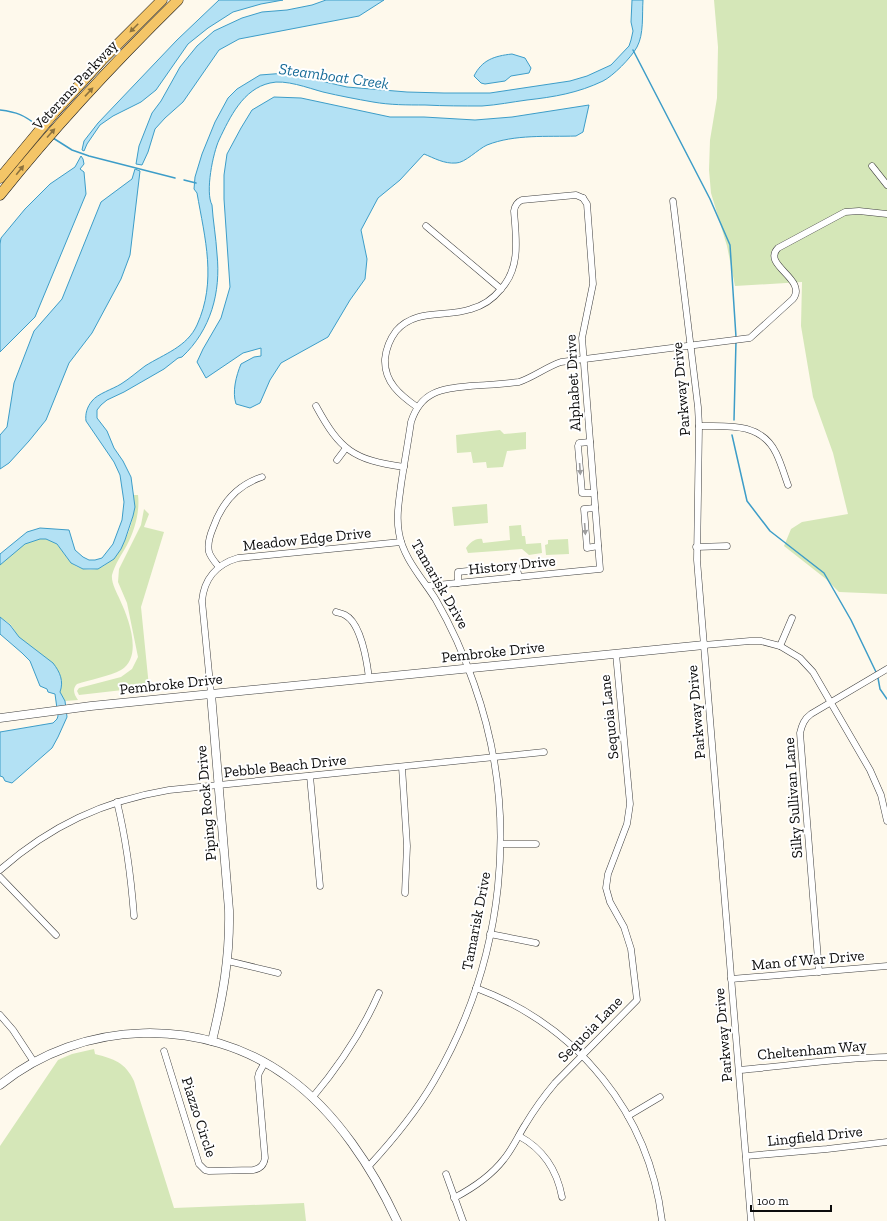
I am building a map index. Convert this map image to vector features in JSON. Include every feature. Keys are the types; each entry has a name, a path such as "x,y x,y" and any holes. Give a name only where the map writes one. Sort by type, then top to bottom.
{"main road":[{"name":"Veterans Parkway","path":"0,178 54,113 103,59 162,0"},
{"name":"Veterans Parkway","path":"0,195 62,120 178,0"}],"street":[{"path":"872,166 887,185"},
{"name":"Alphabet Drive","path":"501,289 510,277 516,256 514,211 516,204 522,200 584,196 587,204 593,284 583,330 583,359 600,569"},
{"name":"Parkway Drive","path":"672,200 699,426 696,547 751,1221"},
{"path":"426,226 501,289 490,300 461,312 419,316 406,322 390,340 385,362 388,378 397,392 417,407 428,396 442,390 519,382 561,362 750,338 793,299 797,293 794,284 775,260 775,253 778,248 845,212 859,211 887,214"},
{"path":"316,406 334,436 346,448 377,463 404,467"},
{"name":"Tamarisk Drive","path":"368,1167 407,1122 433,1082 456,1038 476,988 490,934 498,885 501,844 499,794 495,758 482,708 468,668 445,616 408,557 401,542 397,526 397,516 411,422 417,407"},
{"path":"699,426 736,426 744,427 759,433 775,451 788,485"},
{"path":"590,442 579,443 578,446 582,493 594,493"},
{"path":"337,460 346,448"},
{"path":"218,567 211,558 208,546 220,510 237,490 245,484 262,477"},
{"path":"595,508 584,509 587,548 598,546"},
{"name":"Meadow Edge Drive","path":"218,567 238,558 401,542"},
{"path":"696,547 727,546"},
{"path":"458,583 458,572 516,566 518,577"},
{"name":"Piping Rock Drive","path":"212,1041 223,996 230,933 219,785 202,601 205,586 211,575 218,567"},
{"name":"History Drive","path":"427,586 600,569"},
{"path":"336,612 348,617 361,638 365,650 369,678"},
{"path":"780,646 792,618"},
{"name":"Pembroke Drive","path":"0,718 77,707 750,640 771,643 792,652 813,672 873,776 881,795 887,821"},
{"name":"Sequoia Lane","path":"454,1198 475,1186 495,1169 508,1154 544,1096 636,1000 631,950 628,938 610,902 606,888 608,874 627,824 630,804 616,654"},
{"name":"Silky Sullivan Lane","path":"819,972 800,733 801,727 807,717 887,669"},
{"name":"Pebble Beach Drive","path":"0,870 27,848 79,816 117,802 162,791 544,752"},
{"path":"402,767 407,846 405,893"},
{"path":"310,776 320,886"},
{"path":"117,802 129,860 134,916"},
{"path":"501,844 536,844"},
{"path":"0,877 56,935"},
{"path":"490,934 536,943"},
{"path":"228,961 278,973"},
{"name":"Man of War Drive","path":"731,979 887,966"},
{"path":"476,988 500,998 535,1017 567,1041 582,1055 609,1087 628,1116 645,1152 652,1171 662,1221"},
{"path":"312,1098 352,1045 364,1025 379,993"},
{"path":"0,1015 16,1035 34,1062"},
{"path":"0,1085 34,1062 58,1050 92,1039 124,1034 167,1033 220,1042 265,1062 290,1078 312,1098 343,1132 368,1167 397,1221"},
{"name":"Piazzo Circle","path":"164,1051 200,1164 205,1170 209,1171 253,1170 259,1168 264,1162 265,1158 258,1077 265,1062"},
{"name":"Cheltenham Way","path":"739,1070 836,1060 887,1057"},
{"path":"628,1116 660,1097"},
{"path":"519,1136 532,1144 547,1159 556,1176 562,1197"},
{"name":"Lingfield Drive","path":"746,1156 887,1142"},
{"path":"446,1174 463,1221"}],"green space":[{"path":"714,0 887,0 887,594 839,592 826,579 784,546 791,529 802,522 848,514 833,453 813,397 801,326 802,282 735,286 727,246 711,193 709,170 710,140 717,98 718,47"},
{"path":"500,430 504,434 526,432 526,449 507,451 503,467 487,468 486,462 473,463 471,452 457,453 456,435"},
{"path":"133,495 138,495 135,527 112,575 114,588 124,608 130,627 133,647 131,656 128,664 121,670 77,684 74,688 74,692 78,700 65,701 60,692 62,683 60,675 55,667 49,660 25,643 10,624 0,617 0,565 15,551 27,543 34,540 47,539 56,544 69,561 78,567 90,570 100,568 110,562 118,552 129,530 133,518"},
{"path":"487,504 488,523 454,526 452,507"},
{"path":"144,509 149,514 144,527 164,532 141,607 149,687 79,695 77,691 79,688 121,677 132,669 138,657 127,603 118,582 119,569 141,525"},
{"path":"521,525 522,536 525,536 526,544 541,543 542,553 529,555 522,549 468,553 466,548 475,540 482,539 483,543 510,540 509,526"},
{"path":"568,539 569,554 546,555 545,545 548,544 548,540"},
{"path":"94,1049 95,1054 123,1065 131,1075 174,1208 304,1203 306,1221 0,1221 0,1146 58,1060 72,1054"}],"water":[{"path":"219,0 283,0 261,4 233,12 208,28 188,44 156,90 141,102 113,116 100,125 84,151 82,150 84,141 98,123 177,40"},
{"path":"326,0 384,0 359,16 239,39 219,50 183,102 155,129 148,152 142,165 136,164 139,146 152,113 161,101 180,67 197,46 214,31 242,18 262,12 287,10 312,5"},
{"path":"632,0 643,0 641,36 637,47 631,56 607,79 584,89 566,94 482,106 454,106 379,103 282,82 270,83 252,91 238,105 233,113 219,140 214,154 209,191 212,205 218,268 215,296 207,323 192,346 182,357 178,358 164,369 124,392 107,400 97,410 97,418 107,431 114,448 131,477 135,507 121,549 114,559 98,569 83,569 71,563 57,544 46,539 40,539 25,544 0,565 0,554 27,532 40,528 69,530 75,550 89,560 102,558 113,544 122,520 124,502 120,475 114,462 86,421 87,411 94,398 121,384 145,366 167,354 187,339 193,333 197,325 207,292 208,260 197,193 194,189 195,177 202,154 215,122 228,98 237,89 260,75 286,73 347,87 407,92 490,93 570,81 587,76 611,65 629,46 633,31 631,22"},
{"path":"512,54 525,58 531,68 529,73 511,76 505,81 485,84 481,83 474,76 481,66 489,60"},
{"path":"274,97 301,98 390,117 475,120 512,117 589,105 583,132 576,136 531,137 498,141 483,147 463,161 456,163 443,162 424,154 400,180 378,198 361,230 367,259 365,279 350,300 328,337 281,363 270,380 260,403 250,408 236,404 234,394 235,384 241,364 254,357 261,356 261,348 243,353 206,378 197,362 221,318 230,287 224,199 224,175 227,154 252,110"},
{"path":"81,156 84,164 80,169 84,172 86,194 35,317 0,352 1,238 25,209 50,184 75,167"},
{"path":"135,169 140,171 130,255 121,279 92,333 69,363 46,420 9,463 0,469 0,435 7,427 14,383 34,331 62,299 101,202 132,179"},
{"path":"0,617 10,625 19,637 53,663 61,677 62,684 60,692 65,701 67,717 52,748 12,783 5,781 3,777 0,776 0,732 53,723 58,716 55,694 48,692 47,689 40,686 30,661 0,634"}],"waterway":[{"path":"633,50 710,199 730,245 736,337"},
{"path":"0,110 20,115 29,119 38,126"},
{"path":"53,138 72,150 89,156 175,178"},
{"path":"184,180 196,183"},
{"path":"734,420 736,341"},
{"path":"732,435 747,501 770,531 824,573 851,620 876,672"},
{"path":"878,678 880,689 887,699"}],"water label":[{"name":"Steamboat Creek","path":"334,76"}]}
